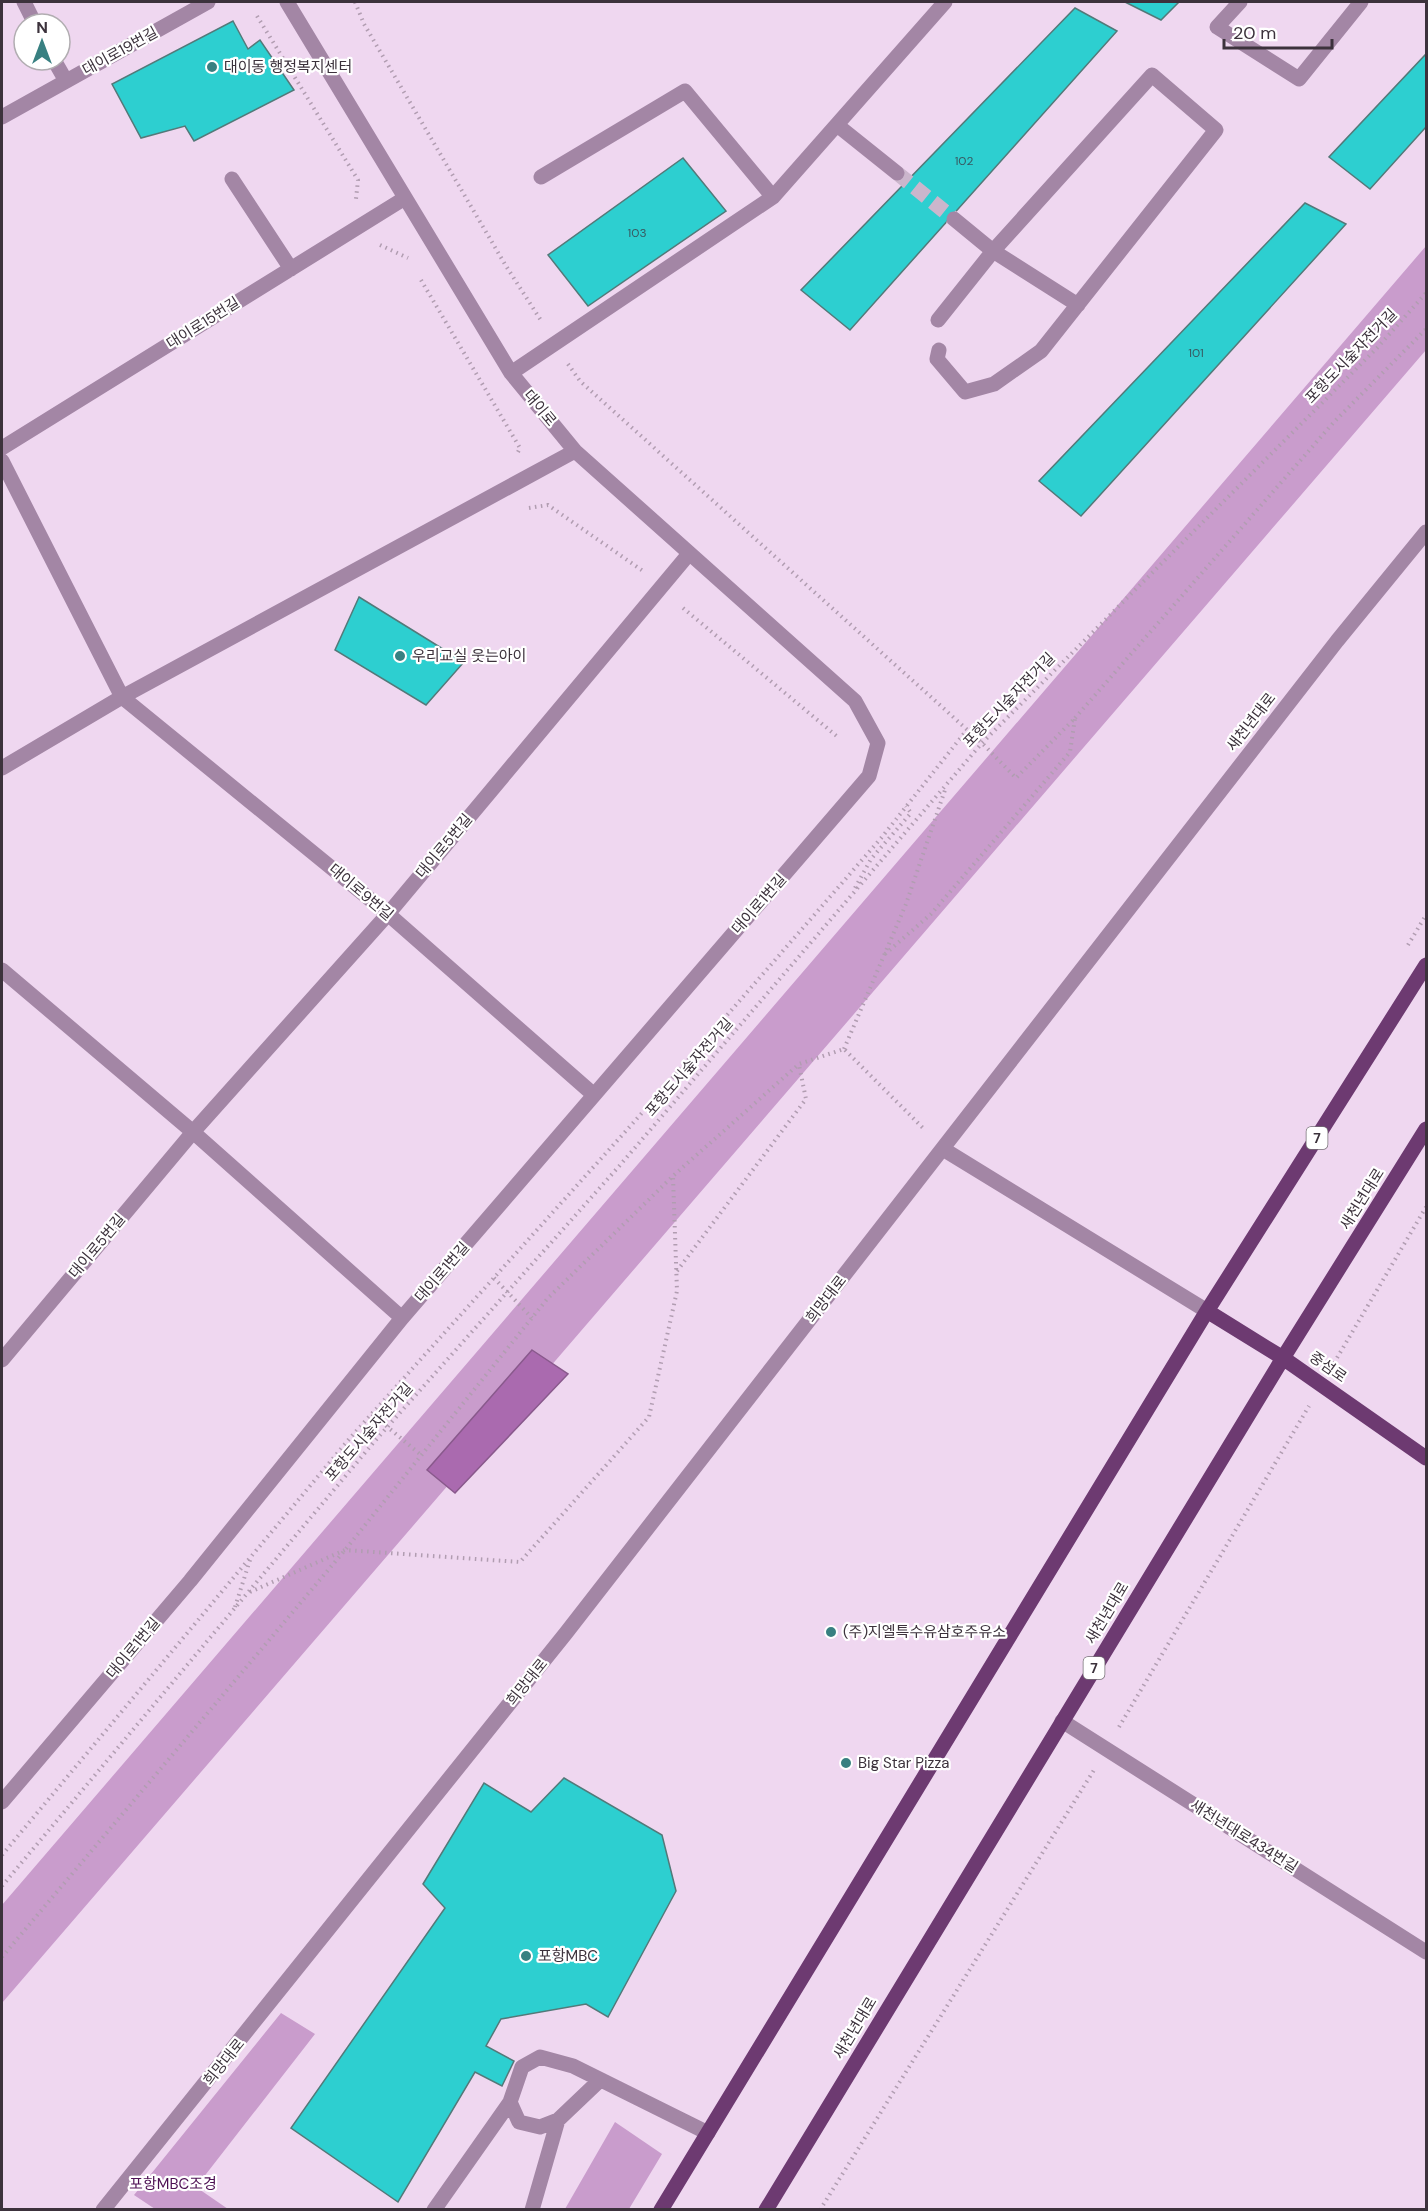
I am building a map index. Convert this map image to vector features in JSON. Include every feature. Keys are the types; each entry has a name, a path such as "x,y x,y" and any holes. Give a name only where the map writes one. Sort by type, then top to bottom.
{"main road":[{"name":"7","path":"661,2210 1207,1311 1426,965"},
{"name":"새천년대로","path":"766,2210 1283,1358 1426,1129"},
{"name":"중섬로","path":"1207,1311 1322,1384 1426,1458"}],"street":[{"name":"대이로19번길","path":"2,117 208,2"},
{"name":"대이로","path":"287,2 511,373 575,451 688,555 855,701 878,743"},
{"path":"511,373 773,197 945,2"},
{"path":"1240,2 1217,27 1299,79 1361,2"},
{"path":"61,72 66,81"},
{"path":"938,320 993,251 1152,75 1216,130 1041,351 994,384 965,392 938,359 939,350"},
{"path":"541,177 685,91 773,197"},
{"path":"837,125 897,173"},
{"path":"232,179 291,269"},
{"name":"대이로15번길","path":"2,448 405,198"},
{"path":"954,219 993,251 1078,305"},
{"path":"2,768 122,697 575,451"},
{"path":"2,461 122,697"},
{"name":"새천년대로","path":"943,1149 1329,650 1426,532"},
{"name":"대이로5번길","path":"2,1360 193,1132 388,914 688,555"},
{"name":"대이로9번길","path":"122,697 388,914 594,1095"},
{"name":"대이로1번길","path":"2,1802 190,1581 402,1318 869,776 878,743"},
{"path":"2,970 193,1132 402,1318"},
{"path":"943,1149 1207,1311"},
{"name":"희망대로","path":"103,2210 566,1633 943,1149"},
{"name":"새천년대로434번길","path":"1062,1721 1426,1952"},
{"path":"434,2210 510,2102 522,2067 540,2057 573,2066 686,2120 708,2133"},
{"path":"510,2102 519,2122 540,2127 558,2120 599,2080"},
{"path":"532,2210 558,2120"}],"path":[{"path":"355,2 364,24 506,266 580,381 671,460 966,731 982,743 1016,778 1075,718 1334,422 1426,329"},
{"path":"257,16 358,180 356,203"},
{"path":"376,244 406,256 412,265"},
{"path":"418,275 520,448 515,459"},
{"name":"포항도시숲자전거길","path":"2,1886 388,1428 508,1293 982,743 1377,348 1426,293"},
{"path":"529,508 548,505 644,572"},
{"path":"683,608 839,738"},
{"path":"884,955 931,914 1070,752 1075,718"},
{"path":"2,1855 372,1414 642,1113 906,806 966,731"},
{"path":"2,1957 345,1550 548,1298 673,1176 799,1064 844,1049 906,904 947,783"},
{"path":"850,897 871,859 911,813 906,806"},
{"path":"844,1049 943,1149"},
{"path":"676,1272 807,1099 799,1064"},
{"path":"249,1593 345,1550 520,1562 649,1417 677,1292 673,1176"},
{"path":"820,2210 1106,1749 1426,1207"},
{"path":"494,1278 532,1318"},
{"path":"372,1414 421,1455"},
{"path":"234,1611 251,1558"}],"green space":[{"path":"1426,246 1426,350 2,2003 2,1905"},
{"name":"포항MBC조경","path":"281,2013 315,2034 196,2187 228,2209 155,2209 134,2195"},
{"path":"615,2122 662,2154 629,2209 565,2209"}],"shaded area":[{"path":"532,1350 568,1374 455,1493 427,1470"}],"building":[{"path":"1125,2 1179,2 1161,20"},
{"path":"1075,8 1117,31 850,330 801,290"},
{"name":"대이동 행정복지센터","path":"233,21 248,49 260,40 294,90 194,141 185,126 141,138 112,84"},
{"path":"1426,54 1426,127 1370,189 1329,157"},
{"path":"683,158 726,211 588,306 548,255"},
{"path":"1305,203 1346,224 1081,516 1039,481"},
{"name":"우리교실 웃는아이","path":"359,597 464,662 426,705 335,650"},
{"name":"포항MBC","path":"564,1778 662,1835 676,1891 608,2017 586,2004 501,2019 486,2046 514,2061 502,2086 475,2072 398,2202 291,2128 445,1908 423,1884 484,1783 531,1812"}],"tunnel":[{"path":"897,173 954,219"}],"place":[{"name":"대이동 행정복지센터","path":"212,67"},
{"name":"우리교실 웃는아이","path":"400,656"},
{"name":"(주)지엘특수유삼호주유소","path":"831,1632"},
{"name":"Big Star Pizza","path":"846,1763"},
{"name":"포항MBC","path":"526,1956"}]}
